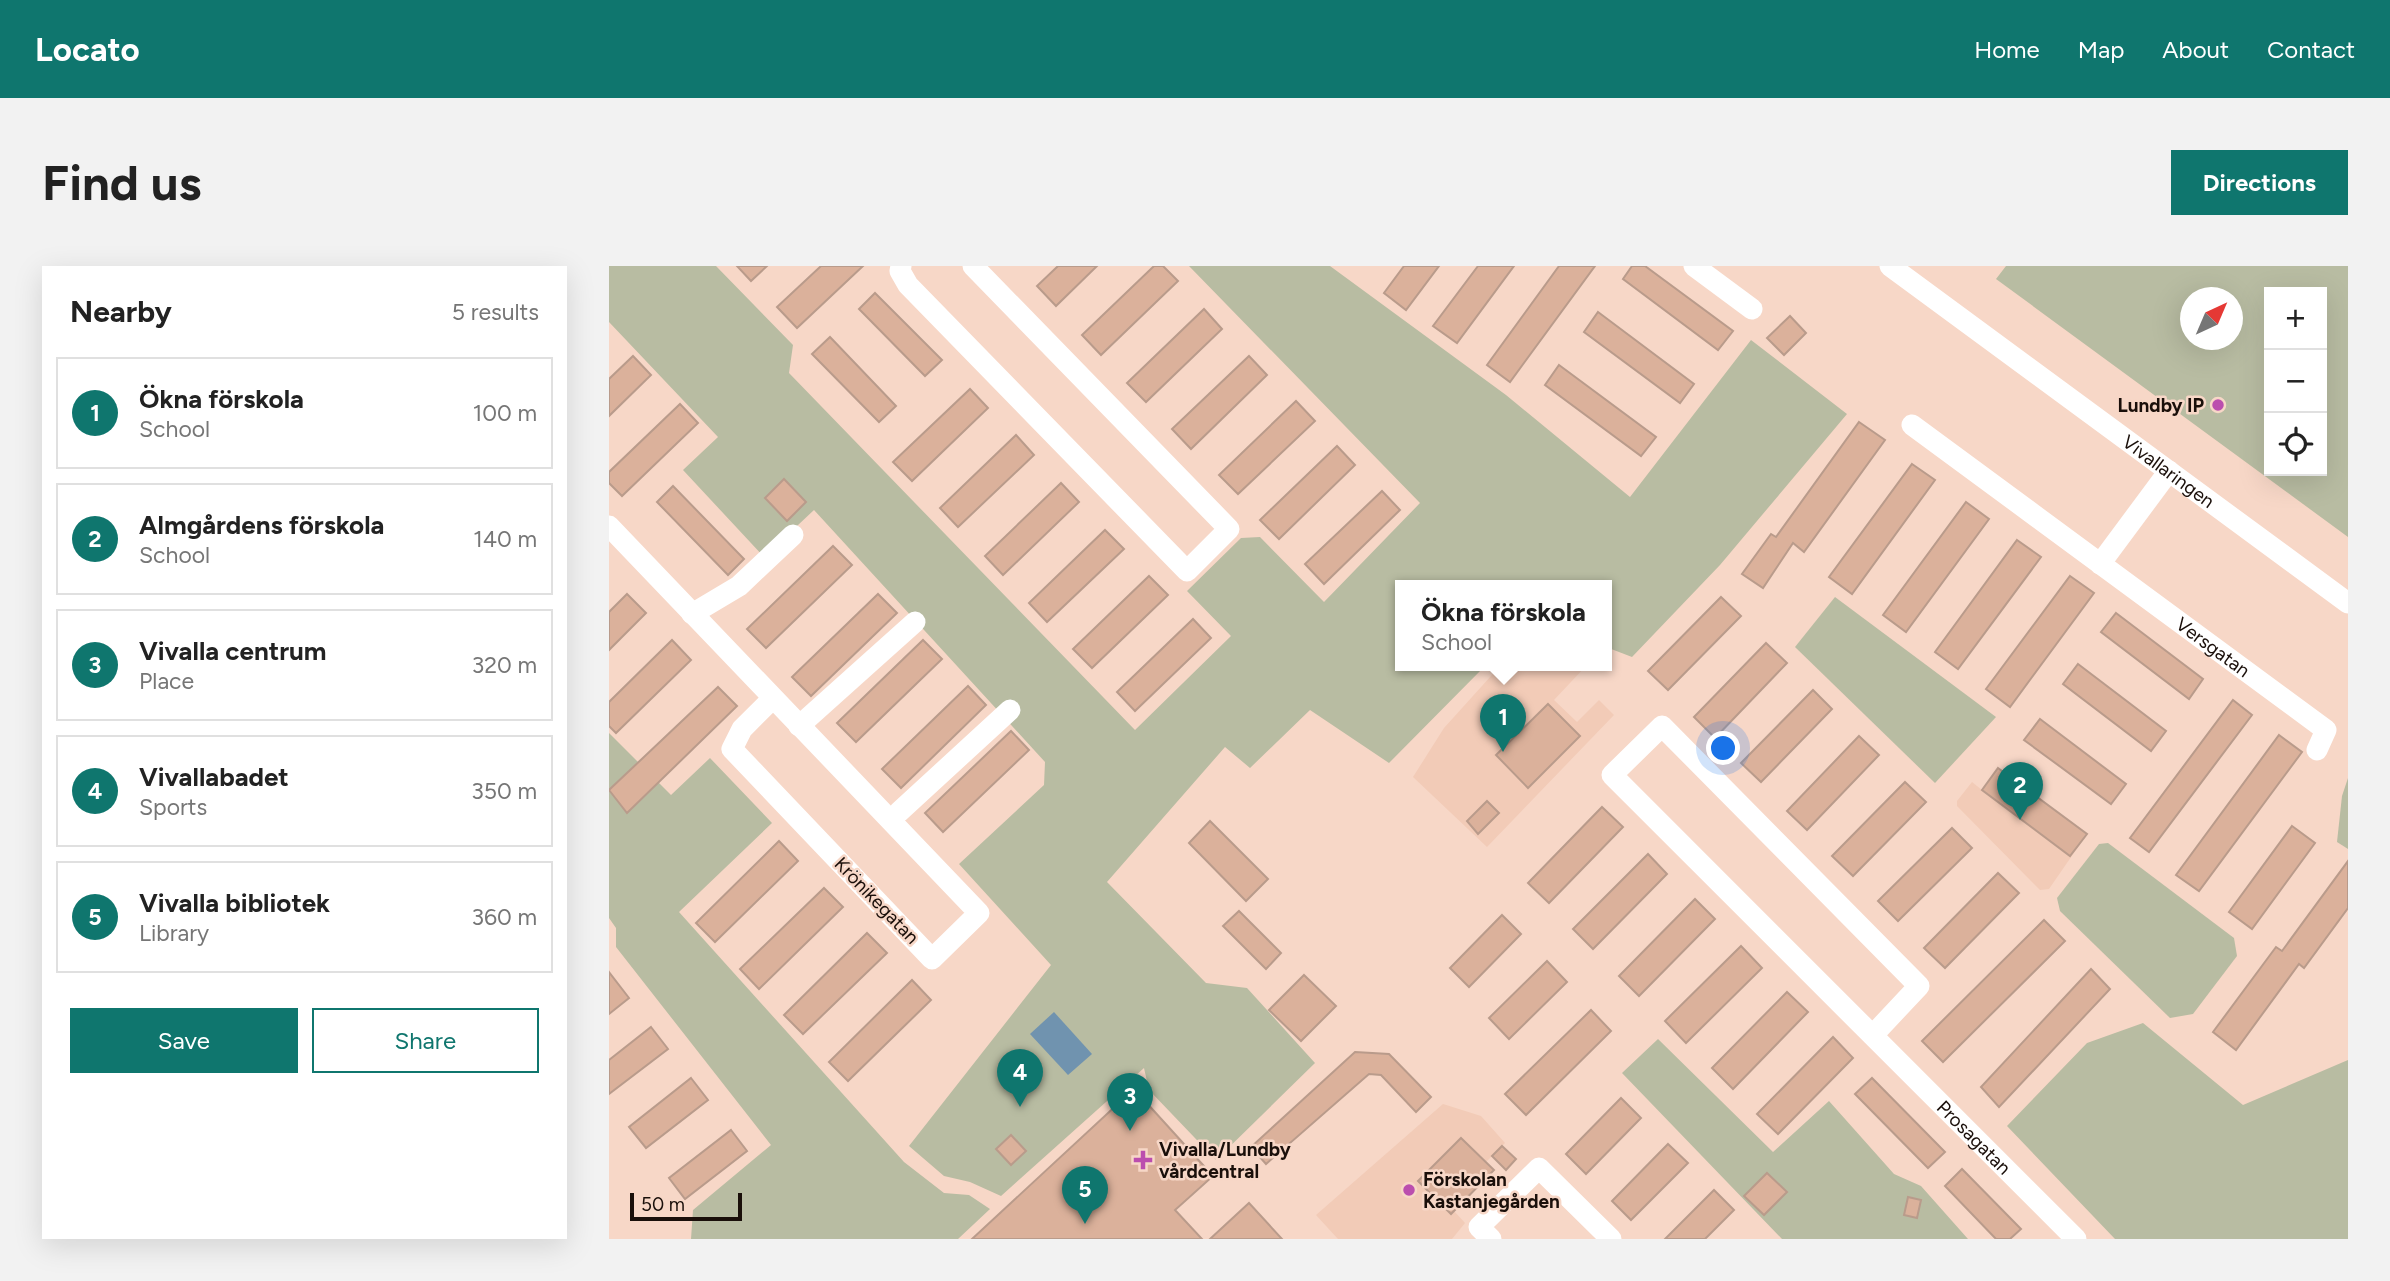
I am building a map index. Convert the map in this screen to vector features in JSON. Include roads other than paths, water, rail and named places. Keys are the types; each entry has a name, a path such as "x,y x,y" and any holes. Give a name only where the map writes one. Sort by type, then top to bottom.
{"street":[{"path":"901,266 899,271 908,285 1187,571 1229,529 973,266"},
{"path":"1694,266 1752,309"},
{"name":"Vivallaringen","path":"1890,266 2348,603"},
{"name":"Versgatan","path":"1912,425 2100,564 2322,740"},
{"path":"2100,564 2169,471"},
{"name":"Krönikegatan","path":"609,526 979,913 932,959 732,749 742,729 773,698"},
{"path":"692,614 739,586 793,535"},
{"path":"799,726 915,621"},
{"path":"899,812 1010,710"},
{"name":"Prosagatan","path":"1873,1035 1919,986 1662,726 1612,775 2076,1239"},
{"path":"1491,1239 1479,1227 1539,1168 1611,1239"}],"water":[{"path":"1054,1012 1092,1054 1068,1075 1030,1034"}],"place":[{"name":"Lundby IP","path":"2218,405"},
{"name":"Ökna förskola","path":"1503,752"},
{"name":"Almgårdens förskola","path":"2020,820"},
{"name":"Vivallabadet","path":"1020,1107"},
{"name":"Vivalla centrum","path":"1130,1131"},
{"name":"Vivalla/Lundby vårdcentral","path":"1143,1160"},
{"name":"Förskolan Kastanjegården","path":"1409,1190"},
{"name":"Vivalla bibliotek","path":"1085,1224"}]}
